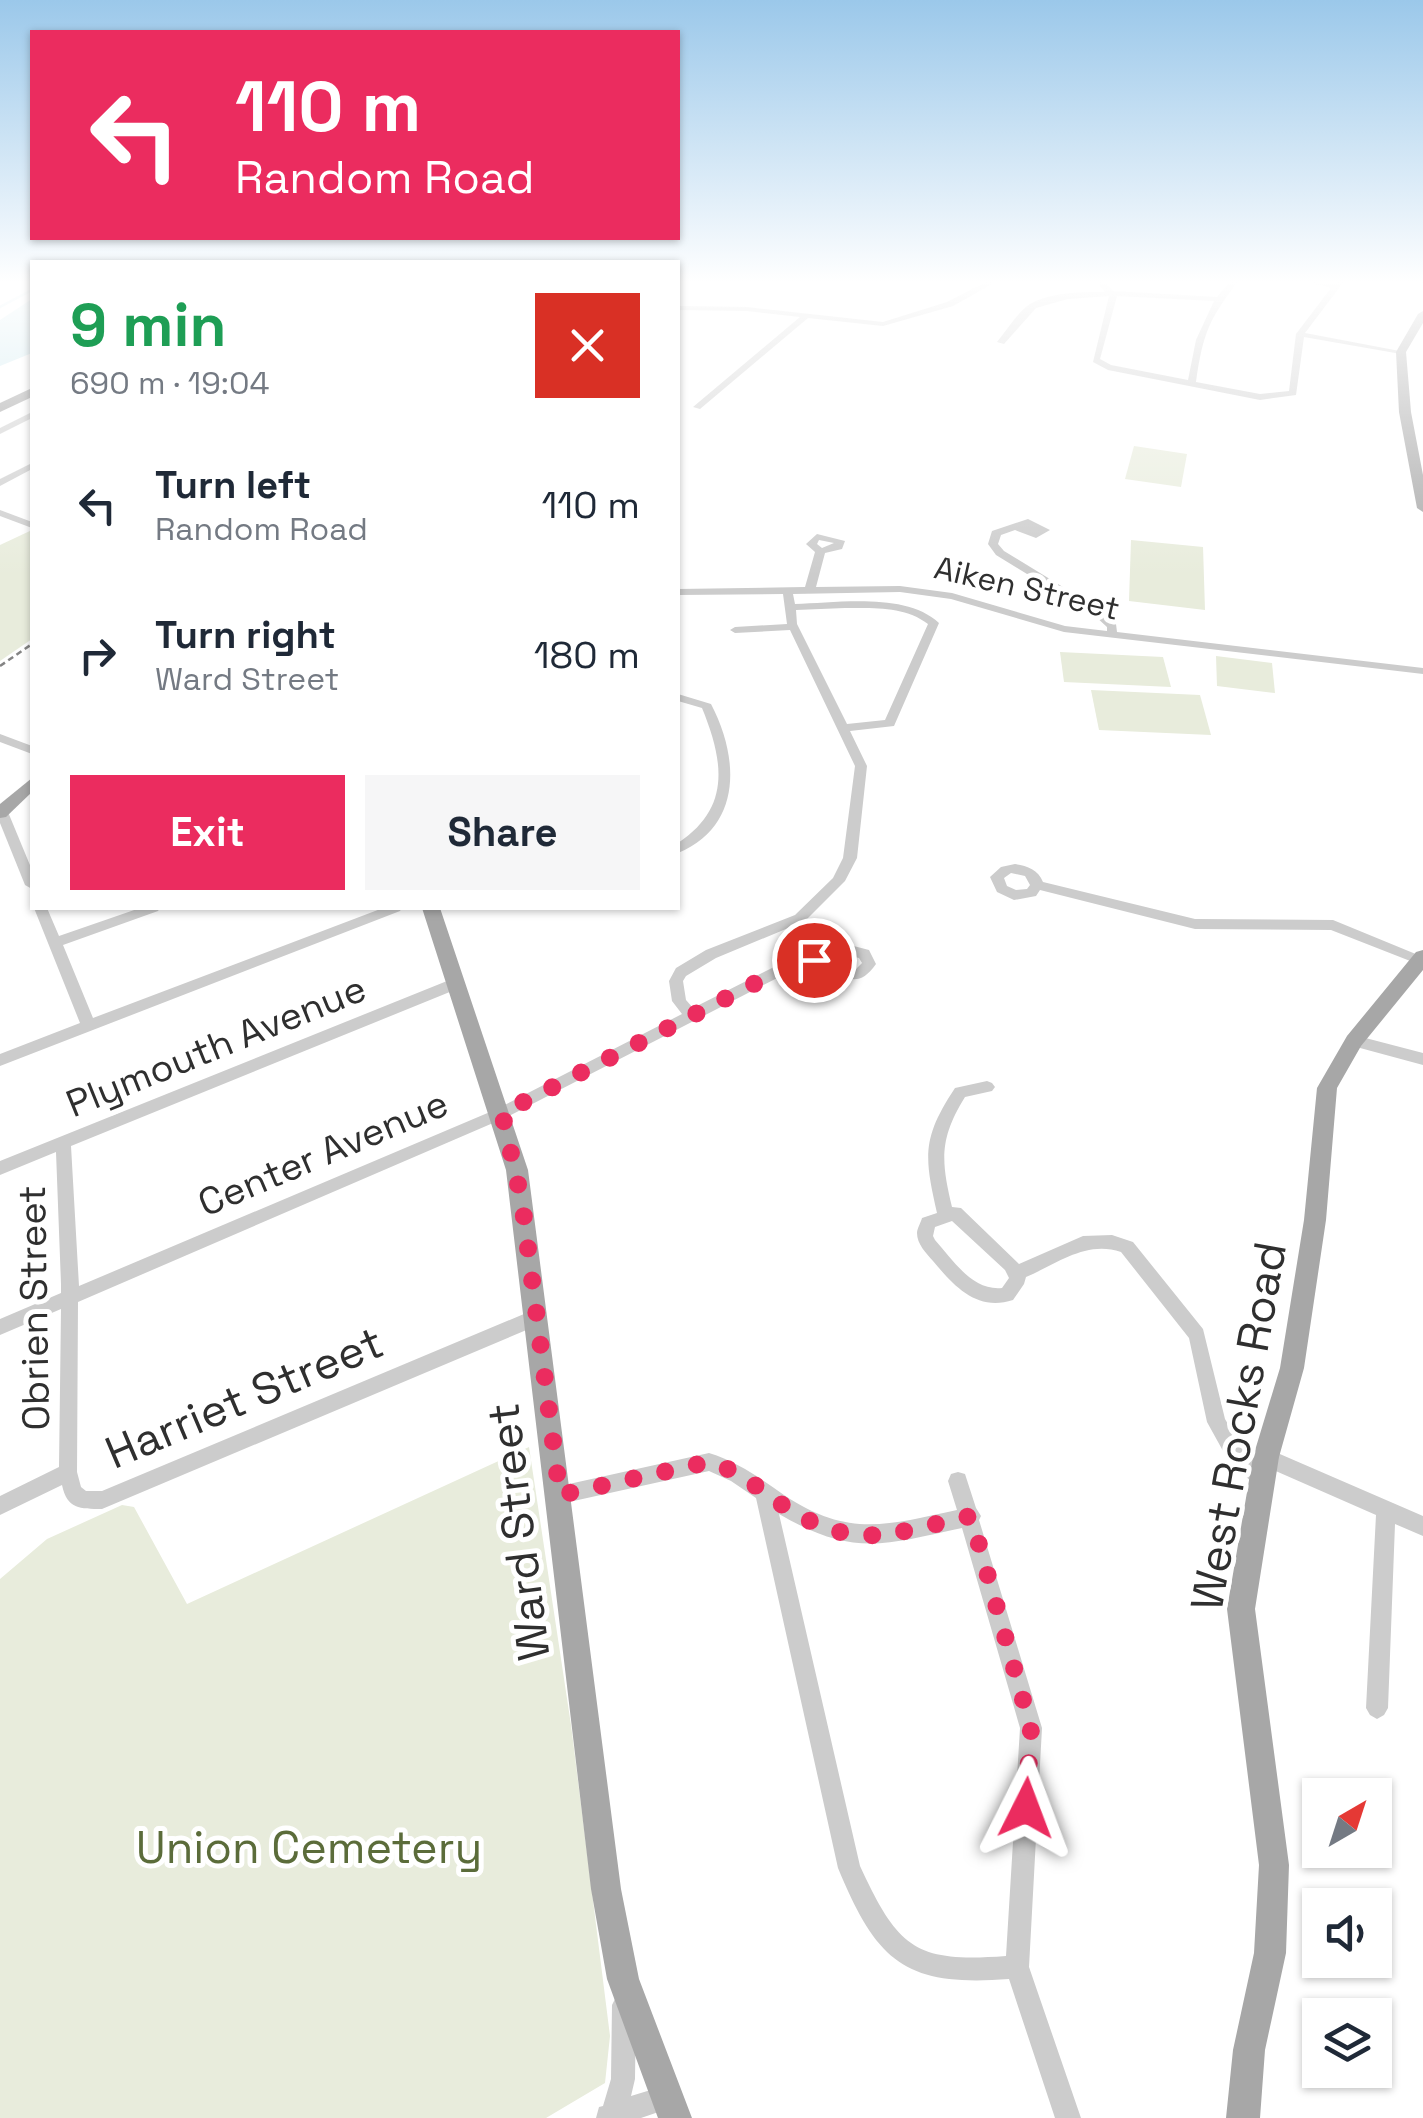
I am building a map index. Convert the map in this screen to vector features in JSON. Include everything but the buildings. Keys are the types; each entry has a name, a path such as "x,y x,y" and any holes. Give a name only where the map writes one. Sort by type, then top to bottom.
{"highway":[{"path":"0,402 30,387"}],"main road":[{"path":"1403,379 1423,508"},
{"path":"1,813 30,785"},
{"name":"Ward Street","path":"432,910 502,1113 517,1170 606,1889 623,1979 671,2108"},
{"name":"West Rocks Road","path":"1243,2118 1249,2050 1270,1953 1274,1864 1241,1609 1264,1467 1292,1368 1316,1220 1327,1088 1354,1041 1422,960"}],"street":[{"path":"698,408 732,379"},
{"path":"1170,379 1260,397 1293,393 1295,379"},
{"path":"1192,383 1193,379"},
{"path":"0,430 30,415"},
{"path":"0,483 30,467"},
{"path":"0,513 30,525"},
{"path":"1016,527 992,538 1000,554 1108,621 1112,636"},
{"path":"809,592 820,551"},
{"name":"Aiken Street","path":"680,592 788,600 809,592 900,589 952,596 1064,629 1423,671"},
{"path":"692,1017 679,1001 676,981 681,972 711,954 800,918 838,881 850,858 861,766 794,627 788,600 900,608 922,612 934,623 890,723 845,728"},
{"path":"735,630 794,627"},
{"path":"680,848 711,822 728,783 726,758 709,710 683,697"},
{"path":"0,738 30,749"},
{"path":"1,813 29,866"},
{"path":"1037,885 1194,924 1333,924 1422,960"},
{"path":"42,910 88,1026"},
{"path":"55,942 147,910"},
{"path":"0,1060 390,910"},
{"name":"Center Avenue","path":"0,1327 502,1113 796,964 831,960"},
{"name":"Plymouth Avenue","path":"0,1168 456,984"},
{"path":"1354,1041 1423,1060"},
{"path":"945,1214 934,1168 936,1128 960,1092 987,1086"},
{"name":"Obrien Street","path":"63,1143 69,1295 68,1472"},
{"path":"945,1214 964,1218 1016,1273 1014,1288 1008,1294 997,1298 975,1293 924,1236 928,1223 945,1214"},
{"path":"1016,1273 1040,1265 1067,1244 1112,1240 1127,1247 1197,1335 1216,1422 1234,1454 1423,1526"},
{"name":"Harriet Street","path":"0,1506 68,1472 77,1497 102,1500 537,1317"},
{"path":"560,1495 708,1462 728,1467 824,1530 843,1536 866,1538 971,1516"},
{"path":"958,1481 1031,1728 1017,1967 1068,2118"},
{"path":"766,1493 849,1868 864,1905 888,1941 917,1963 945,1971 1017,1967"},
{"path":"1377,1708 1386,1511"},
{"name":"Ward Street","path":"609,2116 623,2079 623,1979"},
{"path":"609,2116 671,2108"}],"green space":[{"path":"1134,446 1187,454 1181,487 1125,479"},
{"path":"30,531 30,640 0,661 0,545"},
{"path":"1131,540 1203,547 1205,610 1129,601"},
{"path":"1060,652 1163,657 1171,687 1064,682"},
{"path":"1216,656 1272,663 1275,693 1217,686"},
{"path":"1091,690 1200,695 1211,735 1099,730"},
{"name":"Union Cemetery","path":"529,1447 571,1725 610,2036 605,2083 546,2118 0,2118 0,1579 47,1539 122,1505 134,1507 187,1604"}],"railway":[{"path":"0,666 30,645"}],"route":[{"path":"814,960 783,969 502,1113 522,1202 560,1495 708,1462 728,1467 801,1517 843,1536 866,1538 971,1516 1031,1728 1026,1808"}]}
